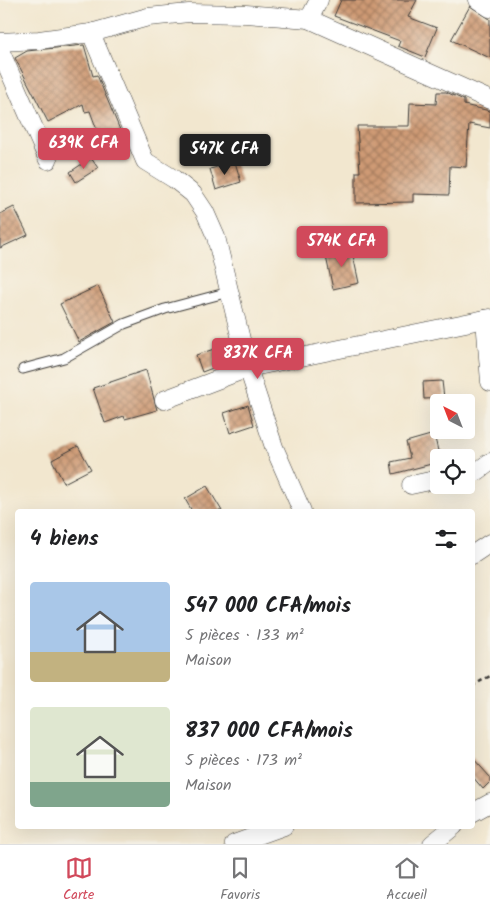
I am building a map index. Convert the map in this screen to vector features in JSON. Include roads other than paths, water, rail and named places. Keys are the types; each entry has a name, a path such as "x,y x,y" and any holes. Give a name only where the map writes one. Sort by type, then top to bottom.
{"street":[{"path":"309,19 319,0"},
{"path":"478,0 490,8"},
{"path":"0,42 91,33 148,17 189,14 246,14 309,19 490,100"},
{"path":"91,33 145,161 174,179 193,194 205,212 216,237 248,368 274,447 301,509"},
{"path":"0,50 48,160"},
{"path":"164,400 248,368 487,318 490,382"},
{"path":"475,472 490,462"},
{"path":"411,485 430,481"},
{"path":"475,553 490,543"},
{"path":"475,811 490,803"},
{"path":"234,844 276,829"},
{"path":"432,844 450,829"}],"lane":[{"path":"23,369 64,358 124,324 165,309 229,292"}]}
